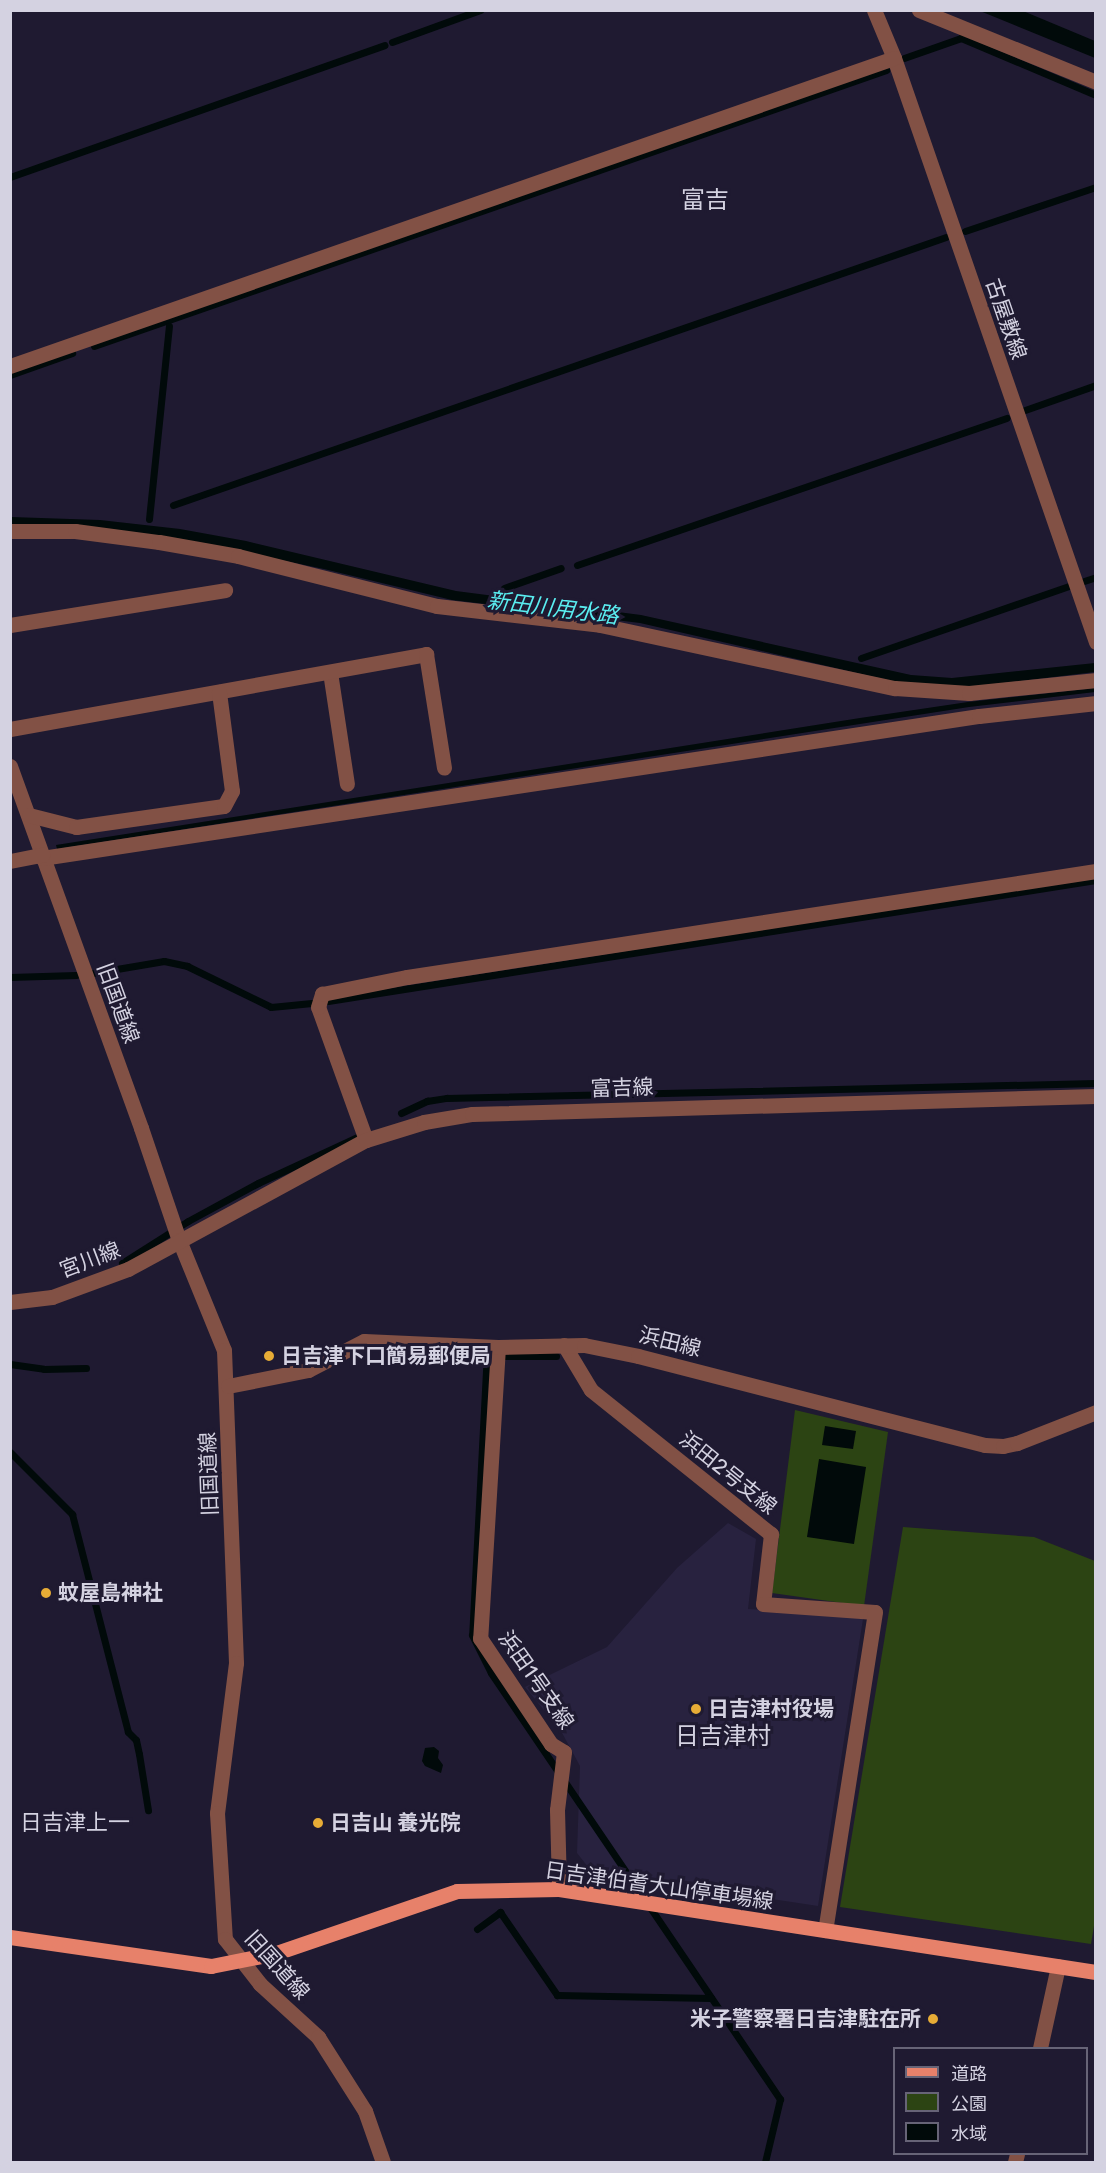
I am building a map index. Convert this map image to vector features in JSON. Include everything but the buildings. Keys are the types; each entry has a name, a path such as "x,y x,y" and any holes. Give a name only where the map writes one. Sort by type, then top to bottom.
{"main road":[{"name":"日吉津伯耆大山停車場線","path":"10,1937 211,1966 242,1962 457,1891 559,1889 1095,1972"}],"street":[{"name":"古屋敷線","path":"874,10 894,58 1095,642"},
{"path":"919,10 1095,82"},
{"path":"10,366 894,58"},
{"path":"10,531 75,531 170,544 237,556 437,606 611,627 895,688 969,693 1095,680"},
{"path":"10,625 225,590"},
{"path":"10,729 426,654 444,768"},
{"path":"330,672 347,784"},
{"path":"29,815 76,826 224,806 232,791 219,692"},
{"path":"10,861 968,717 1095,703"},
{"name":"旧国道線","path":"10,766 141,1128 179,1240 224,1350 228,1386 236,1663 217,1812 225,1939 260,1984 318,2037 365,2110 383,2163"},
{"path":"366,1140 318,1007 322,994 407,977 1095,871"},
{"name":"富吉線","path":"179,1240 366,1140 424,1122 472,1113 1095,1096"},
{"name":"宮川線","path":"10,1302 51,1297 73,1290 128,1269 179,1240"},
{"name":"浜田線","path":"228,1386 308,1370 364,1341 498,1347 584,1345 638,1356 984,1445 1003,1446 1017,1443 1095,1412"},
{"name":"浜田2号支線","path":"564,1345 591,1390 771,1534 763,1604 831,1607 875,1612 825,1930"},
{"name":"浜田1号支線","path":"498,1347 480,1638 551,1744 564,1752 557,1810 559,1889"},
{"path":"1040,2047 1058,1966"}],"shaded area":[{"name":"日吉津村役場","path":"728,1523 756,1539 748,1609 830,1614 863,1619 818,1906 592,1872 577,1853 580,1766 561,1731 525,1687 607,1647 677,1568"}],"green space":[{"path":"795,1410 888,1432 864,1606 772,1593"},
{"path":"903,1527 1034,1537 1095,1561 1096,1914 1091,1944 840,1907"}],"water":[{"path":"980,11 1023,11 1095,41 1095,58"},
{"name":"新田川用水路","path":"11,517 100,520 180,529 246,541 456,591 641,615 911,675 952,678 1095,663 1095,672 961,688 909,685 640,623 452,600 324,569 180,539 11,527"},
{"path":"1095,688 1095,692 969,707 57,849 56,845 860,718 968,702"},
{"path":"825,1426 856,1431 853,1449 822,1445"},
{"path":"819,1459 866,1467 854,1544 807,1537"},
{"path":"434,1747 439,1751 438,1758 443,1765 441,1773 425,1766 422,1761 425,1748"}],"waterway":[{"path":"392,42 480,10"},
{"path":"904,58 961,38 1096,95"},
{"path":"10,177 384,45"},
{"path":"94,346 886,70"},
{"path":"965,231 1096,187"},
{"path":"173,505 946,237"},
{"path":"149,519 169,326"},
{"path":"10,375 72,353"},
{"path":"1025,410 1096,385"},
{"path":"577,565 1007,418"},
{"name":"新田川用水路","path":"504,588 561,568"},
{"path":"1084,581 1096,577"},
{"path":"861,658 1069,586"},
{"path":"328,1001 1096,880"},
{"path":"93,973 164,961 187,966 271,1007 312,1003"},
{"path":"10,977 76,975"},
{"path":"401,1113 427,1101 447,1098 1096,1083"},
{"path":"122,1263 188,1221 258,1183 357,1137"},
{"path":"487,1352 472,1635 491,1673 780,2099 765,2162"},
{"path":"502,1356 556,1356"},
{"path":"10,1364 44,1369 86,1368"},
{"path":"10,1452 72,1514 128,1732 136,1740 148,1810"},
{"path":"477,1929 500,1912 557,1995 711,1998"}],"place":[{"name":"日吉津下口簡易郵便局","path":"269,1356"},
{"name":"蚊屋島神社","path":"46,1593"},
{"name":"日吉津村役場","path":"696,1709"},
{"name":"日吉山 養光院","path":"318,1823"},
{"name":"米子警察署日吉津駐在所","path":"933,2019"}],"district":[{"name":"富吉","path":"705,201"},
{"name":"日吉津村","path":"723,1737"},
{"name":"日吉津上一","path":"75,1823"}]}
